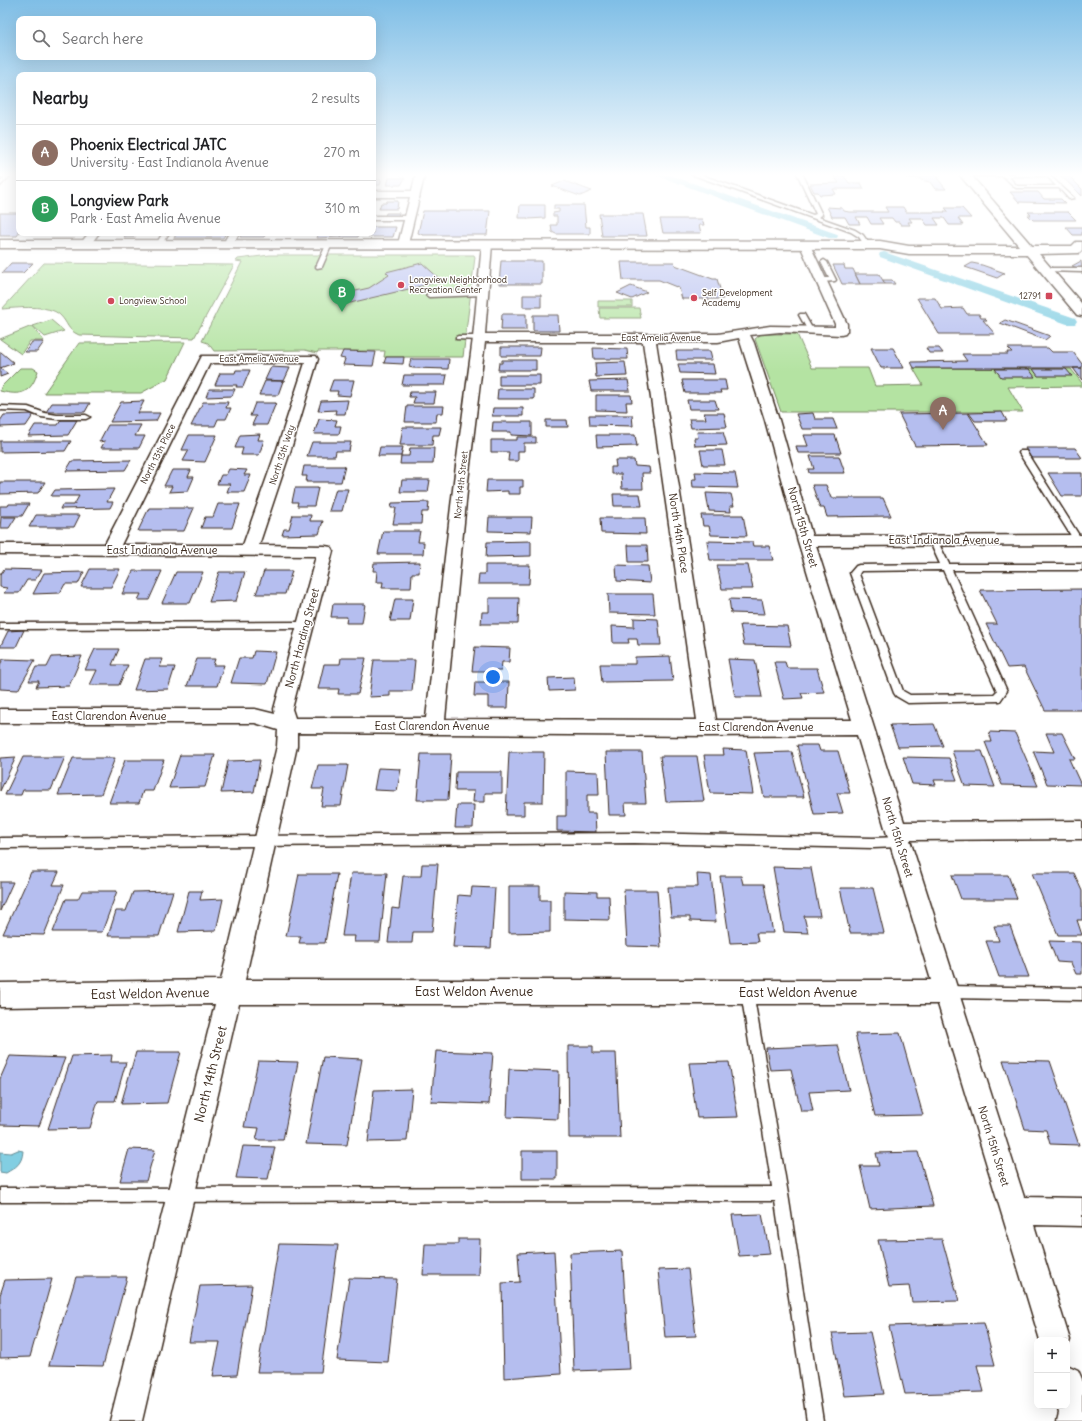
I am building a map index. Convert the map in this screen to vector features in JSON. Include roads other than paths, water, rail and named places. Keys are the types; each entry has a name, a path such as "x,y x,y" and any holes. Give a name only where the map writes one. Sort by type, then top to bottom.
{"main road":[{"path":"1019,239 1082,312"},
{"path":"0,244 880,245 909,250 1025,246 1075,250 1081,246"}],"street":[{"path":"84,244 88,239"},
{"path":"228,244 231,239"},
{"path":"403,244 404,239"},
{"name":"North 14th Street","path":"435,726 461,481 479,338 487,244"},
{"name":"East Amelia Avenue","path":"479,338 718,338 732,337 761,330 841,331 841,324 822,280 822,262 805,245"},
{"name":"North 15th Street","path":"742,334 748,344 806,541 1054,1337"},
{"name":"North 14th Place","path":"649,338 708,728"},
{"name":"East Amelia Avenue","path":"206,359 312,359"},
{"name":"North 13th Place","path":"110,550 206,359"},
{"name":"North 13th Way","path":"249,551 284,449 312,359"},
{"name":"East Indianola Avenue","path":"806,541 1080,540"},
{"name":"East Indianola Avenue","path":"0,549 325,551"},
{"name":"North Harding Street","path":"288,725 283,709 325,551"},
{"name":"East Clarendon Avenue","path":"0,716 255,716 288,725 708,728 864,727"},
{"name":"North 14th Street","path":"126,1421 230,992 287,746 288,725"},
{"path":"898,836 1082,830"},
{"name":"East Weldon Avenue","path":"0,995 230,992 947,992"},
{"path":"1014,1211 1082,1212"},
{"path":"1070,1393 1075,1413 1073,1421"}],"lane":[{"path":"159,244 162,239"},
{"path":"863,239 867,245"},
{"path":"319,267 329,244"},
{"path":"1046,270 1082,270"},
{"path":"429,296 461,293 483,293"},
{"path":"802,314 810,330"},
{"path":"458,338 479,338"},
{"path":"0,408 28,409 44,415 57,417 86,417"},
{"path":"1023,453 1080,540"},
{"path":"933,540 946,567 1002,691 997,698 908,699 899,693 854,574 859,568 946,567 1082,566"},
{"path":"0,626 306,625"},
{"path":"0,843 634,838 873,843 898,836"},
{"path":"747,992 781,1194 815,1421"},
{"path":"947,992 1082,994"},
{"path":"0,1195 781,1194"}],"water":[{"path":"18,1150 23,1151 18,1165 6,1173 0,1172 0,1152 11,1153"}],"waterway":[{"path":"884,255 1071,321"}],"place":[{"name":"Longview Neighborhood Recreation Center","path":"401,285"},
{"name":"12791","path":"1049,296"},
{"name":"Self Development Academy","path":"694,298"},
{"name":"Longview School","path":"111,301"},
{"name":"Longview Park","path":"342,312"},
{"name":"Phoenix Electrical JATC","path":"943,430"}]}
